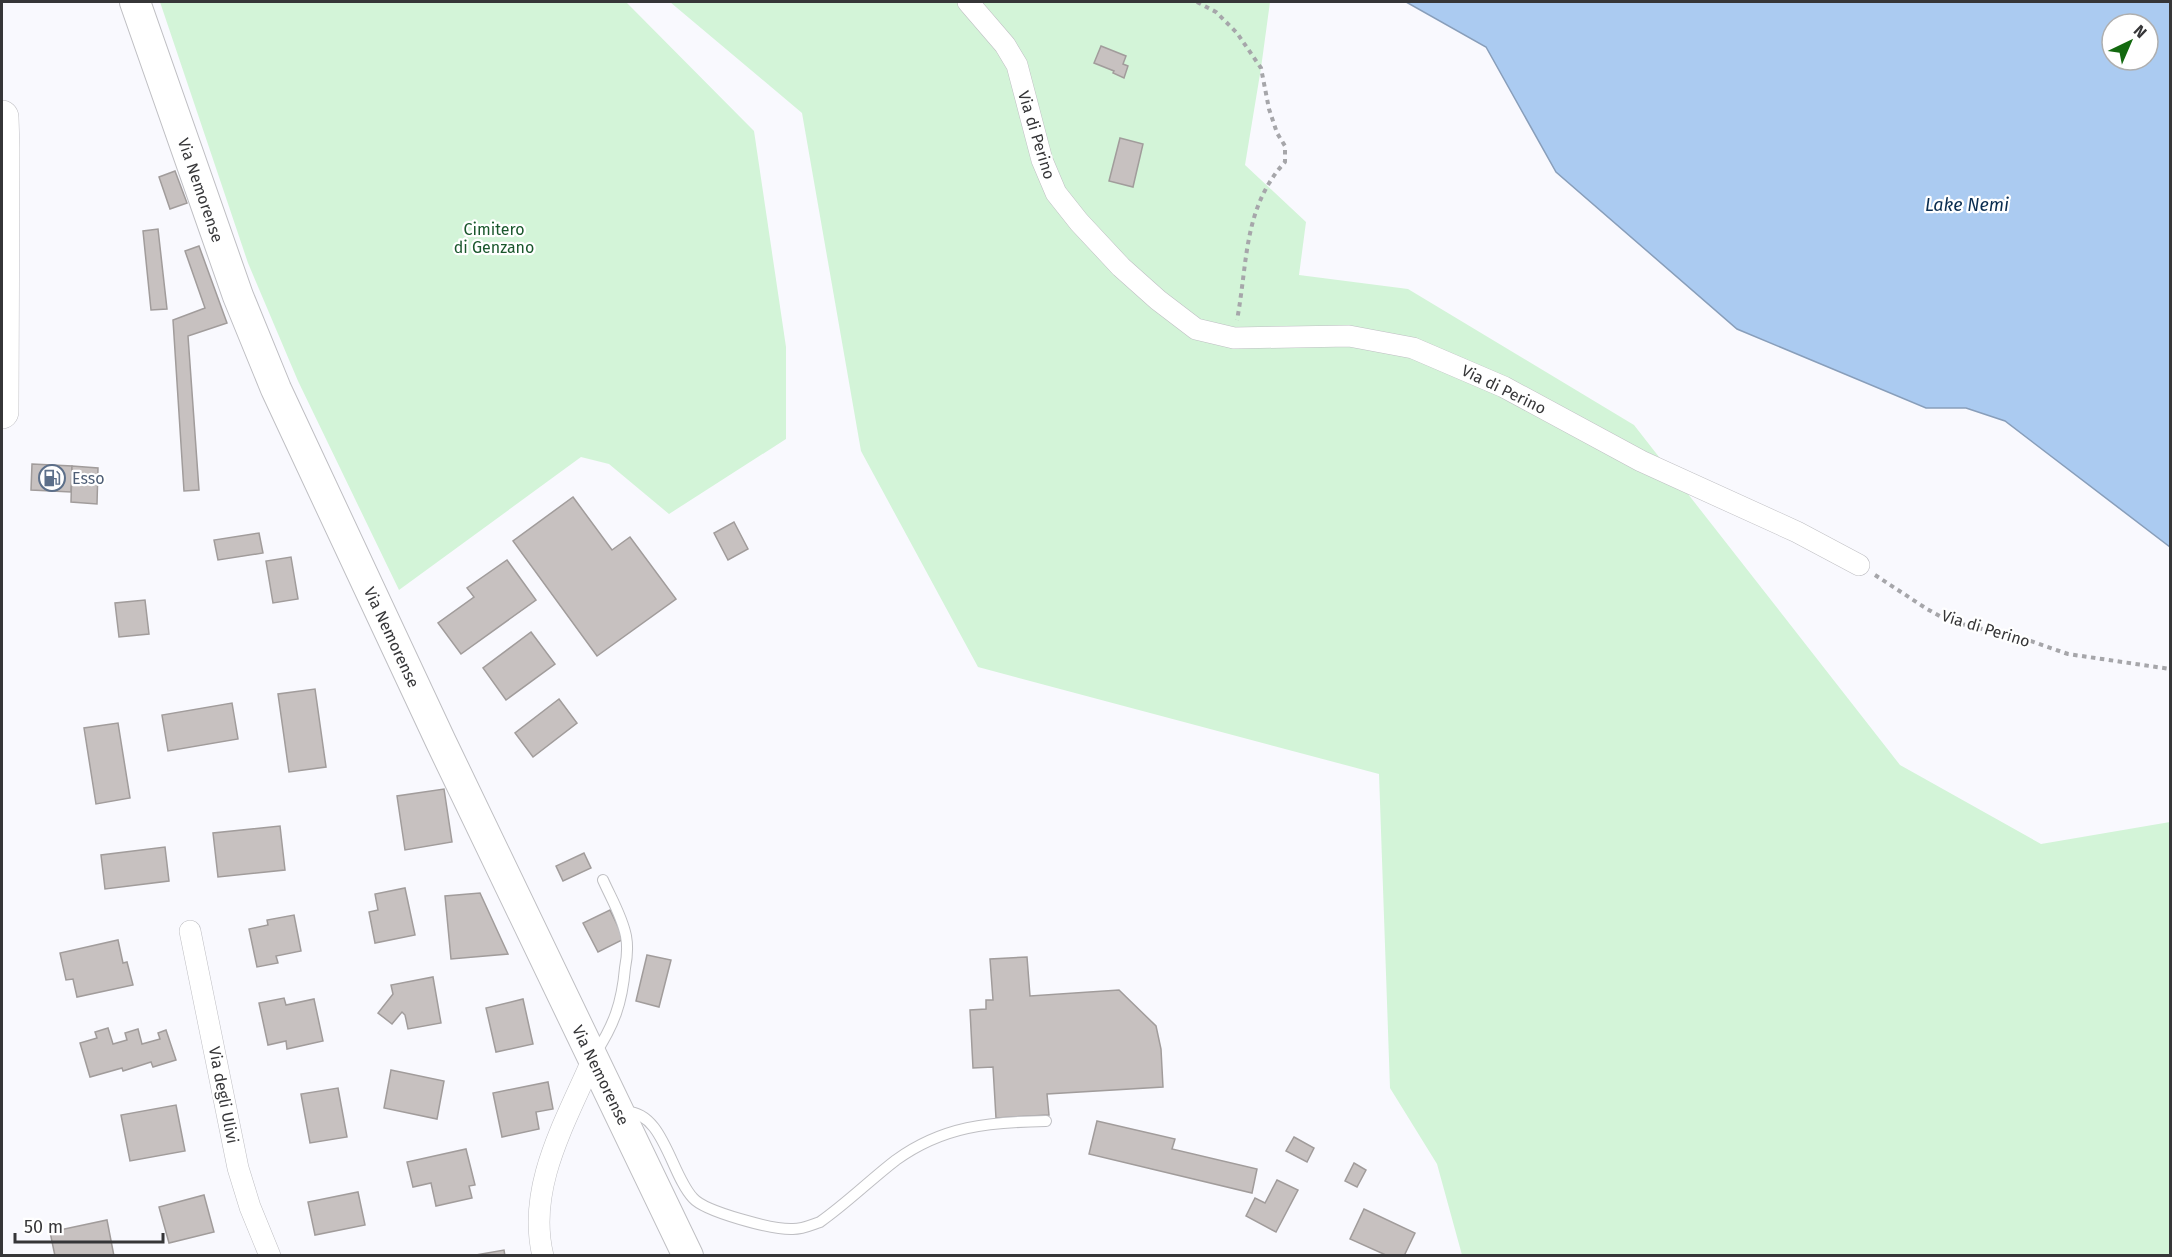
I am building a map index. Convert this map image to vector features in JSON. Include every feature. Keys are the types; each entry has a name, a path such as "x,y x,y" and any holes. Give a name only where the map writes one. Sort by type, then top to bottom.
{"main road":[{"name":"Via Nemorense","path":"135,2 238,296 276,389 441,742 688,1256"},
{"path":"2,136 2,412"}],"street":[{"name":"Via di Perino","path":"968,2 1005,45 1017,65 1042,160 1056,193 1114,260 1158,300 1196,329 1234,338 1349,336 1413,348 1504,387 1641,461 1797,532 1859,565"},
{"name":"Via degli Ulivi","path":"190,932 238,1168 252,1214 270,1256"},
{"path":"543,1256 538,1235 538,1222 543,1180 593,1058"}],"lane":[{"path":"593,1058 609,1033 618,1010 624,987 627,955 624,927 603,880"},
{"path":"620,1113 633,1113 651,1124 686,1191 700,1205 769,1226 792,1229 820,1222 912,1150 949,1132 988,1123 1046,1121"}],"path":[{"path":"1197,2 1216,12 1237,33 1261,68 1269,109 1277,133 1285,146 1285,162 1272,175 1250,224 1243,287 1234,338"},
{"name":"Via di Perino","path":"1859,565 1949,621 2028,640 2068,654 2170,669"}],"green space":[{"name":"Cimitero di Genzano","path":"160,2 626,2 754,131 786,347 786,439 669,514 609,464 581,457 399,590 298,381 248,263"},
{"path":"670,2 1270,2 1245,165 1306,222 1299,275 1408,289 1634,425 1900,765 2041,844 2170,822 2170,1255 1462,1255 1437,1164 1390,1088 1379,774 978,667 861,451 802,113"}],"water":[{"name":"Lake Nemi","path":"1406,2 2170,2 2170,547 2005,421 1966,408 1926,408 1737,329 1556,172 1486,47"}],"building":[{"path":"1101,46 1126,56 1123,64 1128,66 1124,78 1094,63"},
{"path":"1120,138 1143,144 1133,187 1109,181"},
{"path":"175,171 187,203 170,209 159,177"},
{"path":"158,229 167,309 151,310 143,231"},
{"path":"199,246 227,323 188,336 199,490 184,491 173,320 205,308 185,251"},
{"name":"Esso","path":"32,464 72,466 71,492 31,490"},
{"path":"72,466 98,468 97,504 71,502"},
{"path":"573,497 612,550 630,537 676,599 597,656 513,541"},
{"path":"734,522 748,549 728,560 714,533"},
{"path":"259,533 263,553 218,560 214,540"},
{"path":"291,557 298,599 273,603 266,561"},
{"path":"507,560 536,600 461,654 438,623 474,597 467,588"},
{"path":"145,600 149,634 119,637 115,603"},
{"path":"531,632 555,664 506,700 483,668"},
{"path":"315,689 326,767 289,772 278,694"},
{"path":"559,699 577,723 533,757 515,733"},
{"path":"232,703 238,739 168,751 162,715"},
{"path":"118,723 130,798 96,804 84,728"},
{"path":"444,789 452,842 405,850 397,796"},
{"path":"280,826 285,870 218,877 213,833"},
{"path":"165,847 169,881 105,889 101,855"},
{"path":"584,853 591,868 563,881 556,866"},
{"path":"405,888 415,935 375,943 369,912 378,910 375,894"},
{"path":"480,893 508,954 451,959 445,896"},
{"path":"610,910 624,939 598,952 583,923"},
{"path":"294,915 301,951 276,956 278,963 257,967 249,929 268,925 267,920"},
{"path":"118,940 123,963 127,962 133,985 77,997 73,979 66,980 60,953"},
{"path":"647,955 671,960 659,1007 636,1001"},
{"path":"1027,957 1030,996 1119,990 1156,1026 1161,1049 1163,1087 1047,1094 1049,1115 996,1118 993,1067 973,1068 970,1010 986,1009 986,1000 993,1000 990,959"},
{"path":"433,977 441,1023 408,1029 405,1015 402,1012 392,1024 378,1013 393,994 391,985"},
{"path":"284,998 286,1005 314,999 323,1041 287,1049 286,1041 268,1045 259,1003"},
{"path":"523,999 533,1044 496,1052 486,1008"},
{"path":"108,1028 113,1044 127,1040 125,1033 138,1029 142,1044 160,1039 158,1033 166,1030 176,1060 153,1067 151,1062 123,1071 122,1068 90,1077 80,1043 97,1038 95,1032"},
{"path":"391,1070 444,1081 437,1119 384,1108"},
{"path":"548,1082 553,1109 536,1112 539,1129 502,1137 493,1093"},
{"path":"338,1088 347,1137 310,1143 301,1094"},
{"path":"176,1105 185,1151 130,1161 121,1115"},
{"path":"1097,1121 1175,1139 1172,1149 1257,1169 1252,1193 1089,1154"},
{"path":"1294,1137 1314,1148 1307,1162 1286,1151"},
{"path":"466,1149 475,1185 469,1186 472,1198 436,1206 431,1183 413,1187 407,1162"},
{"path":"1354,1163 1366,1170 1357,1187 1345,1181"},
{"path":"1277,1180 1298,1190 1276,1232 1246,1216 1255,1198 1265,1203"},
{"path":"358,1192 365,1225 315,1235 308,1202"},
{"path":"204,1195 214,1232 169,1243 159,1207"},
{"path":"1364,1209 1415,1233 1404,1256 1388,1256 1350,1239"},
{"path":"107,1220 114,1256 55,1256 50,1232"},
{"path":"504,1250 505,1256 470,1256"}],"place":[{"name":"Esso","path":"52,478"}]}
